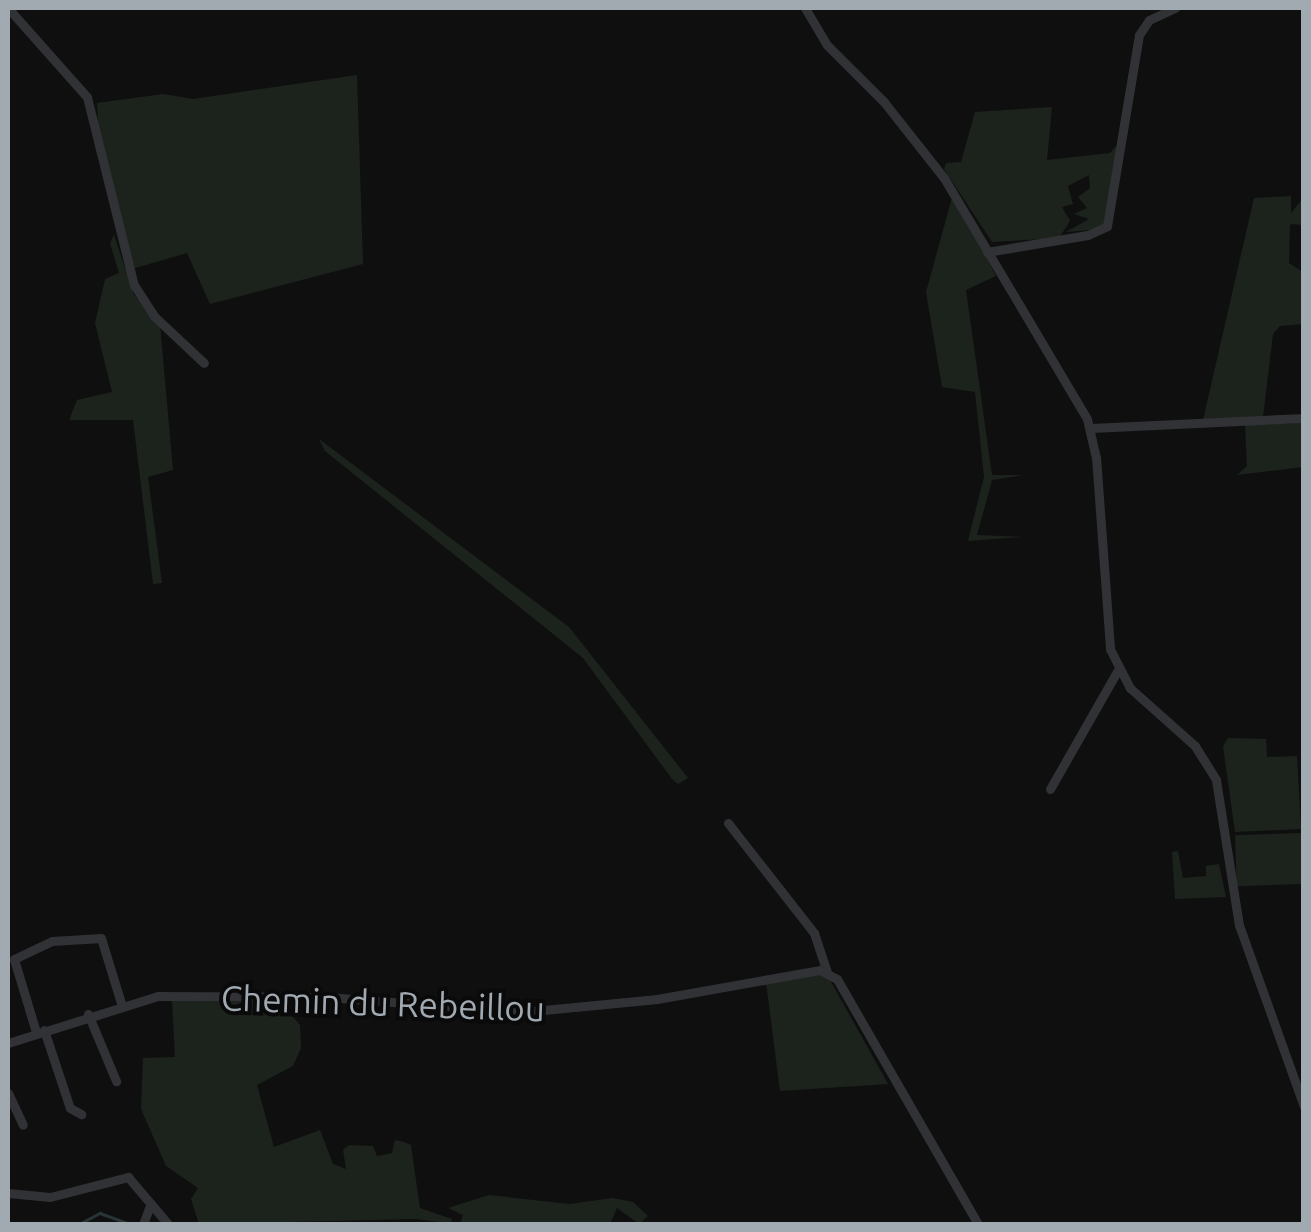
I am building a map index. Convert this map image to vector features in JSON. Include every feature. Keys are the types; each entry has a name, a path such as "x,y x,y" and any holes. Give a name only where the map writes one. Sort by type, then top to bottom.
{"street":[{"path":"8,8 87,97 134,285 155,317 204,363"},
{"path":"805,8 827,44 932,161 1091,428 1106,628 1118,670 1195,746 1216,780 1236,916 1304,1107"},
{"path":"987,252 1088,236 1107,226 1139,35 1149,20 1174,8"},
{"path":"1091,428 1304,418"},
{"path":"1050,789 1118,670"},
{"path":"728,823 814,933 827,972 978,1224"},
{"path":"80,1114 70,1108 12,956 60,939 101,938 121,1003"},
{"name":"Chemin du Rebeillou","path":"8,1043 121,1003 158,996 313,997 523,1012 827,972"},
{"path":"88,1014 116,1082"},
{"path":"8,1093 23,1125"},
{"path":"8,1194 50,1197 122,1176 168,1224"},
{"path":"144,1224 151,1203"}],"shaded area":[{"path":"357,75 363,264 210,304 187,253 132,269 100,148 97,103 163,94 193,99"},
{"path":"1052,107 1047,160 1110,153 1116,146 1116,184 1102,229 1066,232 1089,219 1074,214 1087,208 1078,197 1090,188 1089,175 1068,186 1073,204 1062,207 1070,221 1059,238 992,242 944,169 946,163 961,162 975,112"},
{"path":"953,194 996,276 966,290 992,475 1024,475 992,480 977,535 1023,537 968,541 984,477 975,392 942,387 926,292"},
{"path":"1291,196 1291,213 1303,198 1303,225 1290,224 1289,263 1303,272 1303,324 1280,326 1273,334 1263,417 1203,420 1254,198"},
{"path":"114,235 134,295 160,324 173,470 148,477 162,583 153,584 133,420 69,420 77,400 112,392 95,323 105,279 119,273 110,243"},
{"path":"1303,423 1303,467 1237,475 1247,466 1245,425"},
{"path":"319,439 569,627 688,778 678,784 672,779 583,658 325,451"},
{"path":"1228,738 1266,739 1267,757 1297,756 1301,829 1235,832 1223,746"},
{"path":"1301,833 1303,884 1237,886 1235,835"},
{"path":"1178,851 1183,878 1206,876 1206,866 1219,864 1226,897 1175,899 1172,852"},
{"path":"821,974 830,980 888,1084 780,1091 766,982"},
{"path":"172,1001 280,1002 300,1025 301,1048 293,1066 257,1085 274,1147 320,1130 333,1164 346,1169 343,1150 349,1145 373,1146 377,1156 392,1153 395,1140 411,1145 420,1208 452,1219 451,1224 417,1219 199,1224 191,1199 198,1188 166,1166 141,1109 143,1058 175,1057"},
{"path":"489,1195 569,1204 613,1198 633,1202 648,1216 639,1224 617,1208 610,1224 460,1224 463,1215 448,1208"}],"waterway":[{"path":"79,1224 100,1213 130,1224"}]}
